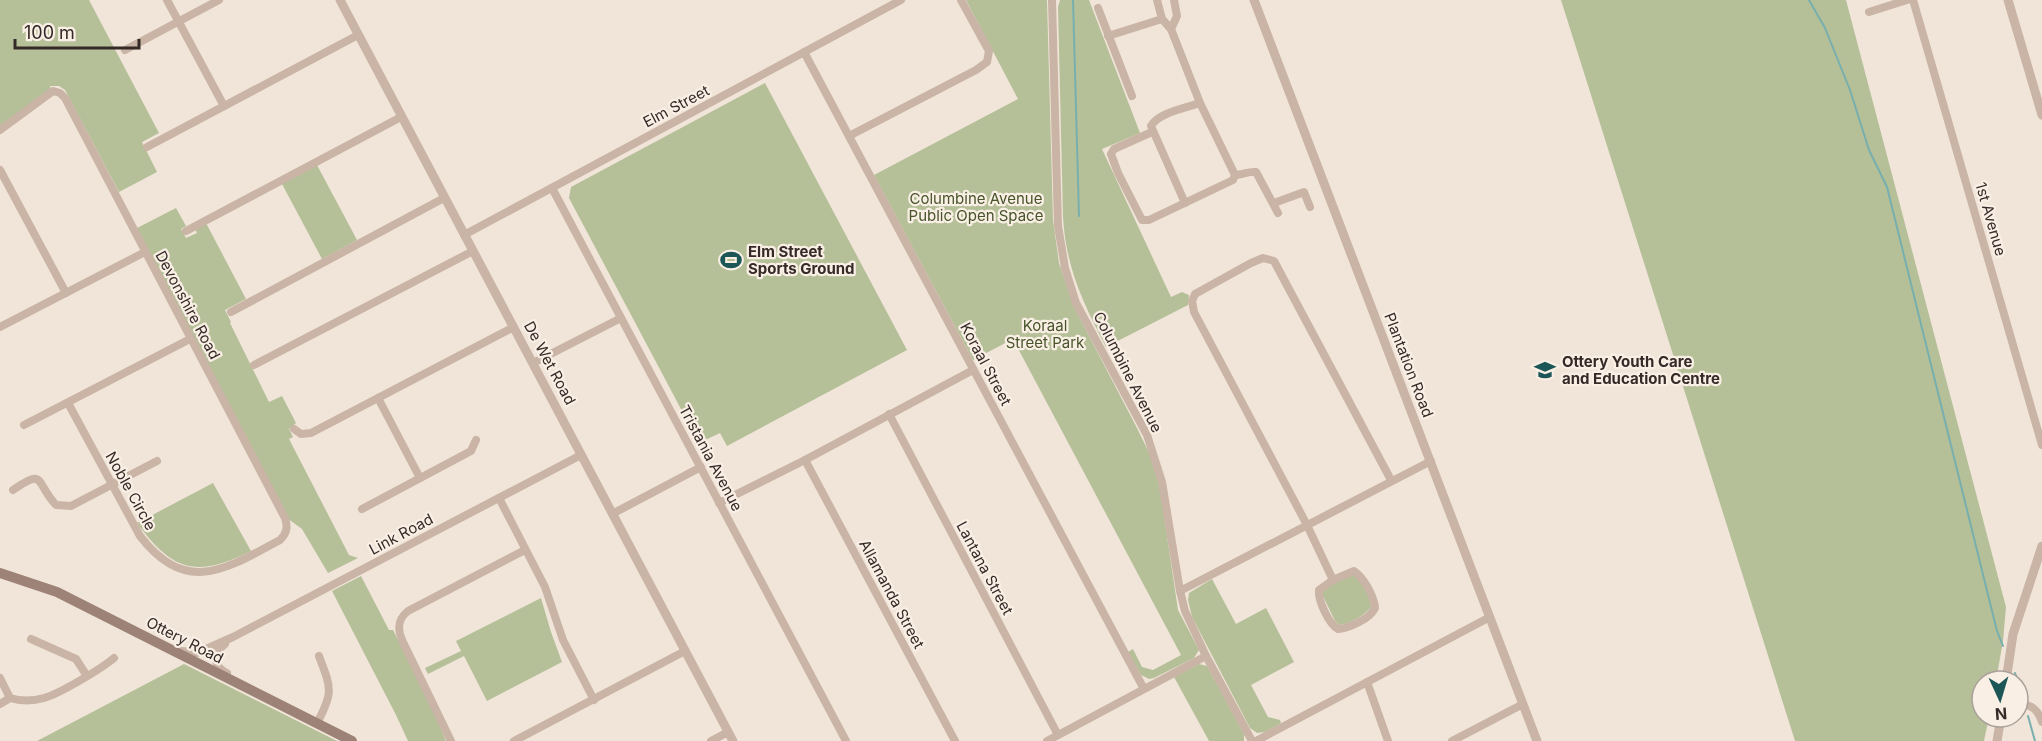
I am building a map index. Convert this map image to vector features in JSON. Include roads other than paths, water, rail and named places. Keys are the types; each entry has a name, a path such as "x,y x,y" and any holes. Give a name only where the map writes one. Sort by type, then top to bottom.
{"main road":[{"name":"Ottery Road","path":"0,573 57,592 352,741"}],"street":[{"path":"166,0 224,106"},
{"path":"125,50 219,0"},
{"name":"De Wet Road","path":"340,0 730,737"},
{"name":"Elm Street","path":"464,235 900,0"},
{"path":"849,136 976,70 987,62 989,51 962,0"},
{"name":"Columbine Avenue","path":"1052,0 1058,226 1065,268 1077,303 1147,435 1155,456 1167,506 1185,611 1206,656 1254,741"},
{"path":"1157,0 1162,19 1171,29 1200,103 1235,175"},
{"path":"1171,29 1177,16 1174,0"},
{"name":"Plantation Road","path":"1254,0 1537,741"},
{"path":"1869,12 1907,0"},
{"name":"1st Avenue","path":"1913,0 2042,445"},
{"path":"2008,0 2042,115"},
{"path":"1098,8 1132,96"},
{"path":"1108,36 1162,19"},
{"path":"147,147 358,35"},
{"name":"Koraal Street","path":"804,52 1144,689"},
{"name":"Devonshire Road","path":"0,130 53,91 65,98 285,518 287,532"},
{"path":"1185,204 1151,126 1154,121 1200,103"},
{"path":"186,231 401,117"},
{"path":"1152,132 1112,150 1111,159 1139,217 1144,221 1231,182 1235,175"},
{"path":"0,170 66,293"},
{"path":"1235,175 1256,172 1278,213"},
{"name":"Tristania Avenue","path":"552,188 846,741"},
{"path":"1274,203 1304,192 1310,207"},
{"path":"231,312 444,198"},
{"path":"254,365 473,251"},
{"path":"0,327 145,252"},
{"path":"1334,580 1198,322 1192,301 1198,291 1263,258 1270,259 1278,265 1391,480"},
{"path":"533,363 621,318"},
{"path":"294,429 301,434 311,433 514,327"},
{"path":"24,426 190,339"},
{"path":"719,503 973,370"},
{"path":"378,398 420,478"},
{"name":"Noble Circle","path":"68,403 140,536 148,548 160,558 182,569 208,572 225,568 280,540 287,532"},
{"name":"Lantana Street","path":"889,414 1058,735"},
{"path":"362,509 471,451 476,440"},
{"name":"Link Road","path":"121,624 135,626 191,654 202,652 233,638 581,455"},
{"name":"Allamanda Street","path":"805,460 955,741"},
{"path":"13,490 31,478 35,478 56,505 70,506 157,461"},
{"path":"1180,591 1431,461"},
{"path":"612,514 701,467"},
{"path":"499,498 550,599 563,640 594,700"},
{"path":"2008,669 2015,625 2042,546"},
{"path":"451,741 402,640 398,628 400,620 408,611 525,550"},
{"path":"1350,572 1357,573 1374,601 1375,608 1372,614 1345,628 1335,628 1318,593 1320,588 1334,580 1350,572"},
{"path":"1254,741 1270,738 1367,682 1490,617"},
{"name":"Link Road","path":"201,665 233,638"},
{"path":"31,639 71,657 80,664 87,676"},
{"path":"514,741 685,651"},
{"path":"216,652 218,666 269,698"},
{"path":"317,723 328,701 330,686 319,656"},
{"path":"1047,741 1206,656"},
{"path":"0,704 10,698 22,700 44,698 87,676 114,658"},
{"path":"0,678 10,698"},
{"path":"1367,682 1388,741"},
{"path":"1452,741 1523,704"},
{"path":"2030,706 2039,713 2042,722"},
{"path":"711,741 730,737"}],"waterway":[{"path":"1073,0 1079,216"},
{"path":"1809,0 1825,28 1850,90 1869,150 1887,187 1997,631 2003,646"},
{"path":"2030,723 2035,741"}],"place":[{"name":"Elm Street Sports Ground","path":"731,260"},
{"name":"Ottery Youth Care and Education Centre","path":"1545,370"}],"park label":[{"name":"Columbine Avenue Public Open Space","path":"976,206"},
{"name":"Koraal Street Park","path":"1045,334"}]}
